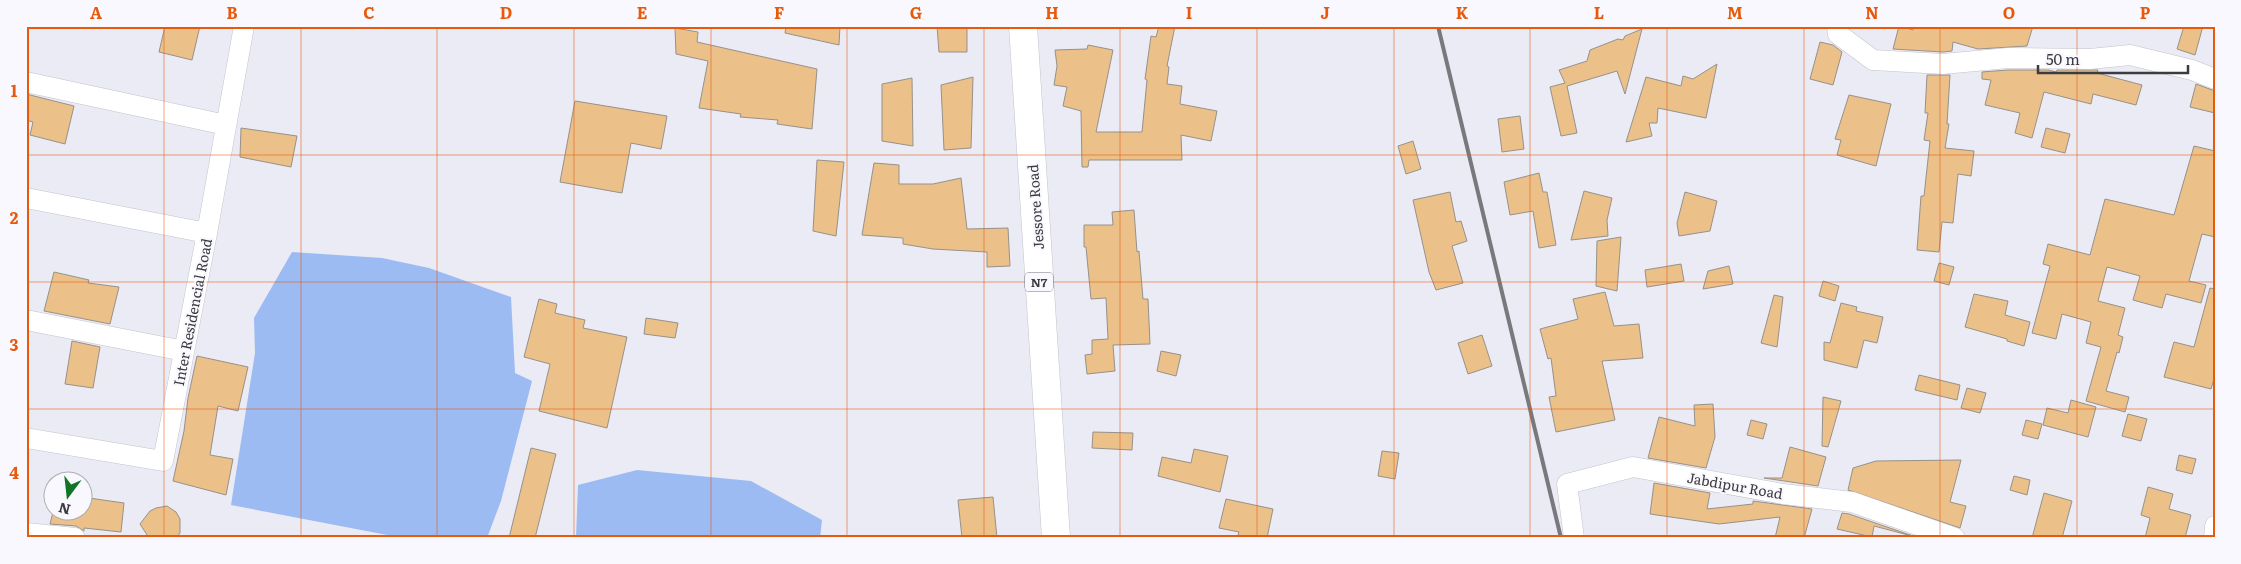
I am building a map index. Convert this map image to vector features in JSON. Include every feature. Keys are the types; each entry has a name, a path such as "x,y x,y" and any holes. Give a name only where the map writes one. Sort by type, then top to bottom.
{"highway":[{"name":"Jessore Road","path":"1023,26 1056,538"}],"street":[{"name":"Inter Residencial Road","path":"26,438 162,461 207,233 244,26"},
{"path":"1838,30 1873,60 1943,64 2008,58 2090,59 2130,55 2192,70 2215,79"},
{"path":"26,82 226,125"},
{"path":"26,198 207,233"},
{"path":"26,320 184,350"},
{"name":"Jabdipur Road","path":"1574,538 1566,484 1633,467 1783,494 1852,502 1955,538"},
{"path":"2214,538 2215,526"},
{"path":"26,533 75,538"}],"water":[{"path":"292,252 382,258 429,268 511,297 515,373 532,381 501,501 487,538 403,538 231,505 255,353 254,318"},
{"path":"637,470 751,481 822,520 820,538 576,538 578,485"}],"building":[{"path":"165,26 200,26 192,60 159,52"},
{"path":"786,26 840,26 839,45 785,33"},
{"path":"937,26 967,26 967,52 939,52"},
{"path":"1159,26 1175,26 1167,66 1169,67 1167,84 1182,86 1180,104 1217,111 1211,141 1181,135 1182,160 1089,160 1088,167 1082,167 1081,111 1063,106 1067,87 1054,85 1057,66 1055,50 1087,49 1088,45 1113,50 1096,132 1142,132 1147,80 1145,79 1151,36 1156,37"},
{"path":"1899,26 1913,30 1914,26 2033,26 2027,46 1978,49 1953,42 1952,51 1943,52 1893,49"},
{"path":"2184,26 2203,26 2195,55 2177,49"},
{"path":"675,28 698,32 697,42 817,69 812,129 777,124 778,120 740,117 741,114 699,108 708,61 676,54"},
{"path":"1642,29 1625,94 1617,71 1567,86 1577,133 1561,136 1550,87 1565,83 1559,70 1587,61 1590,50 1618,39 1623,40 1625,36"},
{"path":"1820,42 1833,45 1842,52 1833,85 1810,79"},
{"path":"1717,64 1706,118 1658,108 1657,123 1649,123 1652,136 1626,142 1646,77 1681,86 1683,76 1693,79"},
{"path":"2049,70 2056,72 2057,70 2098,70 2097,73 2142,85 2136,105 2093,94 2091,104 2044,92 2032,138 2015,133 2020,113 1985,105 1991,80 1982,79 1982,72"},
{"path":"1927,75 1950,75 1947,124 1949,124 1945,148 1974,151 1971,176 1958,174 1953,223 1942,222 1939,252 1917,250 1921,196 1924,196 1930,141 1924,140 1928,113 1925,113"},
{"path":"973,77 971,148 944,150 941,85"},
{"path":"912,78 913,146 882,141 882,84"},
{"path":"2196,84 2215,91 2215,113 2190,107"},
{"path":"26,94 74,106 65,144 30,135 33,122 26,120"},
{"path":"1849,95 1891,104 1876,166 1837,155 1841,140 1835,139"},
{"path":"575,101 667,116 661,149 631,143 622,193 560,182"},
{"path":"1520,116 1524,149 1502,152 1498,119"},
{"path":"241,128 297,136 291,167 240,157"},
{"path":"2046,128 2070,134 2065,153 2041,147"},
{"path":"1413,141 1421,169 1406,174 1398,146"},
{"path":"2194,146 2215,151 2215,237 2202,234 2189,281 2206,285 2201,303 2166,294 2162,308 2133,300 2140,276 2107,267 2098,301 2125,308 2118,335 2123,337 2106,391 2129,397 2125,412 2086,401 2101,347 2086,343 2091,322 2062,314 2056,339 2032,333 2050,266 2043,264 2048,244 2090,255 2105,199 2174,215"},
{"path":"817,160 844,162 836,236 813,231"},
{"path":"874,163 899,165 899,184 933,184 961,178 967,229 1008,228 1010,266 987,267 987,252 933,249 903,244 903,238 862,235"},
{"path":"1539,173 1543,192 1547,192 1556,245 1539,248 1533,211 1510,215 1504,182"},
{"path":"1584,191 1612,198 1607,220 1608,236 1571,240"},
{"path":"1450,192 1456,222 1461,221 1467,241 1452,246 1463,283 1436,290 1429,272 1413,200"},
{"path":"1685,192 1717,201 1710,231 1679,236 1677,223"},
{"path":"1134,210 1143,299 1148,299 1150,344 1113,345 1115,371 1087,374 1085,355 1092,354 1092,340 1108,339 1106,298 1091,299 1086,247 1084,247 1084,225 1113,225 1112,212"},
{"path":"1621,237 1617,291 1596,286 1597,241"},
{"path":"1939,263 1954,267 1949,285 1934,281"},
{"path":"1681,264 1684,281 1647,287 1645,270"},
{"path":"1729,266 1733,284 1703,289 1708,271"},
{"path":"54,272 89,280 88,283 119,287 110,324 44,311"},
{"path":"1823,281 1839,286 1835,301 1819,296"},
{"path":"2210,288 2215,289 2215,376 2211,389 2164,377 2174,342 2194,347"},
{"path":"1605,292 1614,326 1639,324 1643,358 1602,361 1615,420 1556,432 1549,397 1556,396 1551,358 1548,359 1540,329 1578,319 1573,299"},
{"path":"1974,294 2008,301 2005,315 2030,322 2024,346 1965,327"},
{"path":"1774,295 1783,297 1777,347 1761,343"},
{"path":"539,299 557,304 555,313 585,320 583,328 627,337 607,428 539,411 550,364 524,357"},
{"path":"1841,303 1857,307 1856,311 1883,317 1877,343 1864,340 1857,368 1824,360 1824,342 1830,343"},
{"path":"646,318 678,323 675,338 644,334"},
{"path":"1482,335 1492,366 1468,374 1458,343"},
{"path":"72,341 100,347 93,388 65,384"},
{"path":"1161,351 1181,355 1176,376 1157,371"},
{"path":"197,356 248,367 238,411 218,406 210,455 233,459 226,495 173,481"},
{"path":"1919,375 1960,385 1957,400 1915,390"},
{"path":"1967,388 1986,393 1980,413 1961,408"},
{"path":"1823,397 1841,401 1828,447 1822,446"},
{"path":"2071,400 2096,407 2088,437 2043,425 2047,408 2068,413"},
{"path":"1713,404 1715,437 1706,468 1648,458 1659,417 1695,426 1694,405"},
{"path":"2128,414 2147,419 2141,441 2122,436"},
{"path":"1751,420 1767,424 1763,439 1747,435"},
{"path":"2026,420 2042,424 2038,439 2022,435"},
{"path":"1093,432 1133,433 1132,450 1092,448"},
{"path":"1790,447 1826,457 1818,486 1764,478 1782,478"},
{"path":"531,448 556,454 535,538 509,538"},
{"path":"1194,449 1228,456 1220,492 1158,476 1162,457 1191,463"},
{"path":"1382,451 1399,453 1395,479 1378,476"},
{"path":"2179,455 2196,459 2192,474 2176,470"},
{"path":"1961,460 1950,502 1966,506 1960,528 1848,490 1853,468 1876,461"},
{"path":"2014,476 2030,480 2027,495 2010,490"},
{"path":"1654,483 1710,493 1707,509 1753,504 1753,501 1812,509 1804,538 1775,538 1780,517 1719,524 1650,514"},
{"path":"2148,487 2173,494 2169,509 2191,515 2185,538 2145,538 2150,518 2141,515"},
{"path":"2044,493 2072,501 2062,538 2032,538"},
{"path":"993,497 997,538 962,538 958,500"},
{"path":"92,498 124,503 121,532 84,528 84,531 76,526 50,524 50,522 92,522"},
{"path":"1226,499 1273,509 1267,538 1250,538 1238,535 1239,532 1219,528"},
{"path":"167,506 176,512 180,519 180,533 176,538 149,538 140,524 150,511"},
{"path":"1842,513 1916,537 1874,526 1872,537 1837,529"}],"railway":[{"path":"1438,26 1561,538"}]}
